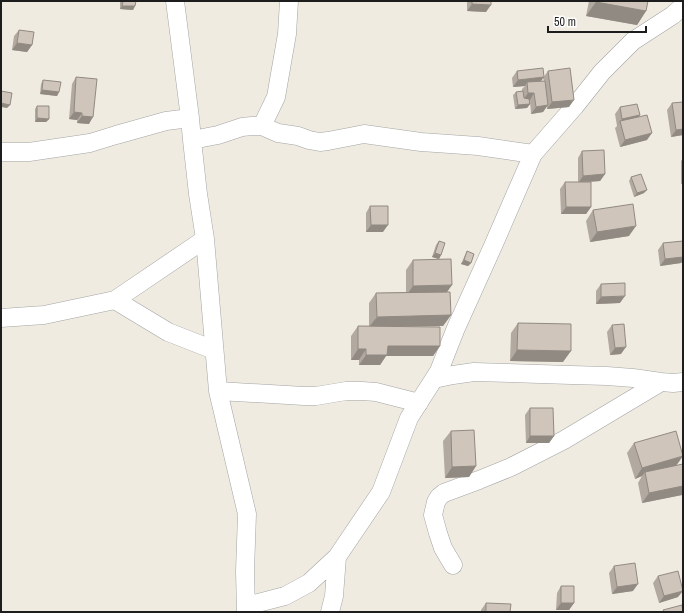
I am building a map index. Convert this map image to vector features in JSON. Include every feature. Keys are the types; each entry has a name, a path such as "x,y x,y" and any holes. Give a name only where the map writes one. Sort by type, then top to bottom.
{"street":[{"path":"174,1 205,239 218,391 247,514 245,571 246,609 285,596 309,583 337,557 381,492 409,418 439,371 456,328 533,154 575,106 602,72 633,41 673,15 683,6"},
{"path":"262,126 276,97 287,34 289,1"},
{"path":"1,152 29,152 90,143 116,134 166,121 190,118"},
{"path":"192,140 218,135 242,127 262,126 278,133 298,136 320,142 364,134 421,142 478,146 533,154"},
{"path":"1,318 44,315 115,300 205,239"},
{"path":"115,300 168,332 214,350"},
{"path":"434,379 474,372 607,376 673,383 683,382"},
{"path":"453,564 443,548 433,515 436,502 439,497 444,493 511,467 564,440 661,382"},
{"path":"218,391 316,396 346,391 362,391 376,392 419,403"},
{"path":"330,612 334,596 337,557"}],"building":[{"path":"123,1 136,1 135,6 122,6"},
{"path":"472,1 491,1 491,5 472,4"},
{"path":"596,1 648,1 646,11"},
{"path":"19,30 34,32 32,45 17,43"},
{"path":"543,68 544,77 518,80 517,71"},
{"path":"570,68 574,100 552,102 548,71"},
{"path":"76,77 97,79 93,117 82,116 82,113 74,112"},
{"path":"43,80 61,82 59,92 42,90"},
{"path":"545,81 548,105 536,107 534,93 528,93 527,82"},
{"path":"1,91 12,93 10,105 1,103"},
{"path":"523,91 524,98 529,99 530,104 518,105 516,92"},
{"path":"683,102 683,129 676,130 672,103"},
{"path":"637,104 640,115 622,119 620,107"},
{"path":"37,106 49,106 49,119 37,118"},
{"path":"647,115 652,133 625,140 620,121"},
{"path":"604,150 605,174 583,176 582,151"},
{"path":"641,174 647,190 637,193 631,177"},
{"path":"565,182 591,182 591,207 566,207"},
{"path":"633,204 636,226 597,232 593,210"},
{"path":"370,206 388,206 388,225 371,225"},
{"path":"439,241 445,243 441,255 435,253"},
{"path":"683,241 683,257 665,259 663,243"},
{"path":"467,251 474,254 471,263 464,260"},
{"path":"451,259 452,285 413,286 413,260"},
{"path":"625,283 625,296 601,297 601,284"},
{"path":"450,292 451,315 377,317 376,293"},
{"path":"518,323 571,324 571,351 517,350"},
{"path":"624,324 626,347 615,348 612,325"},
{"path":"358,326 440,327 440,346 388,346 387,355 366,355 366,349 358,349"},
{"path":"530,408 553,408 554,436 530,436"},
{"path":"474,430 476,466 452,467 451,431"},
{"path":"676,431 683,456 642,468 634,443"},
{"path":"683,464 683,486 649,493 645,472"},
{"path":"635,563 638,584 617,587 614,566"},
{"path":"678,571 683,591 664,596 658,576"},
{"path":"561,586 574,586 574,603 561,603"},
{"path":"486,603 511,604 510,612 486,612"},
{"path":"682,605 683,612 664,612 663,610"}]}
